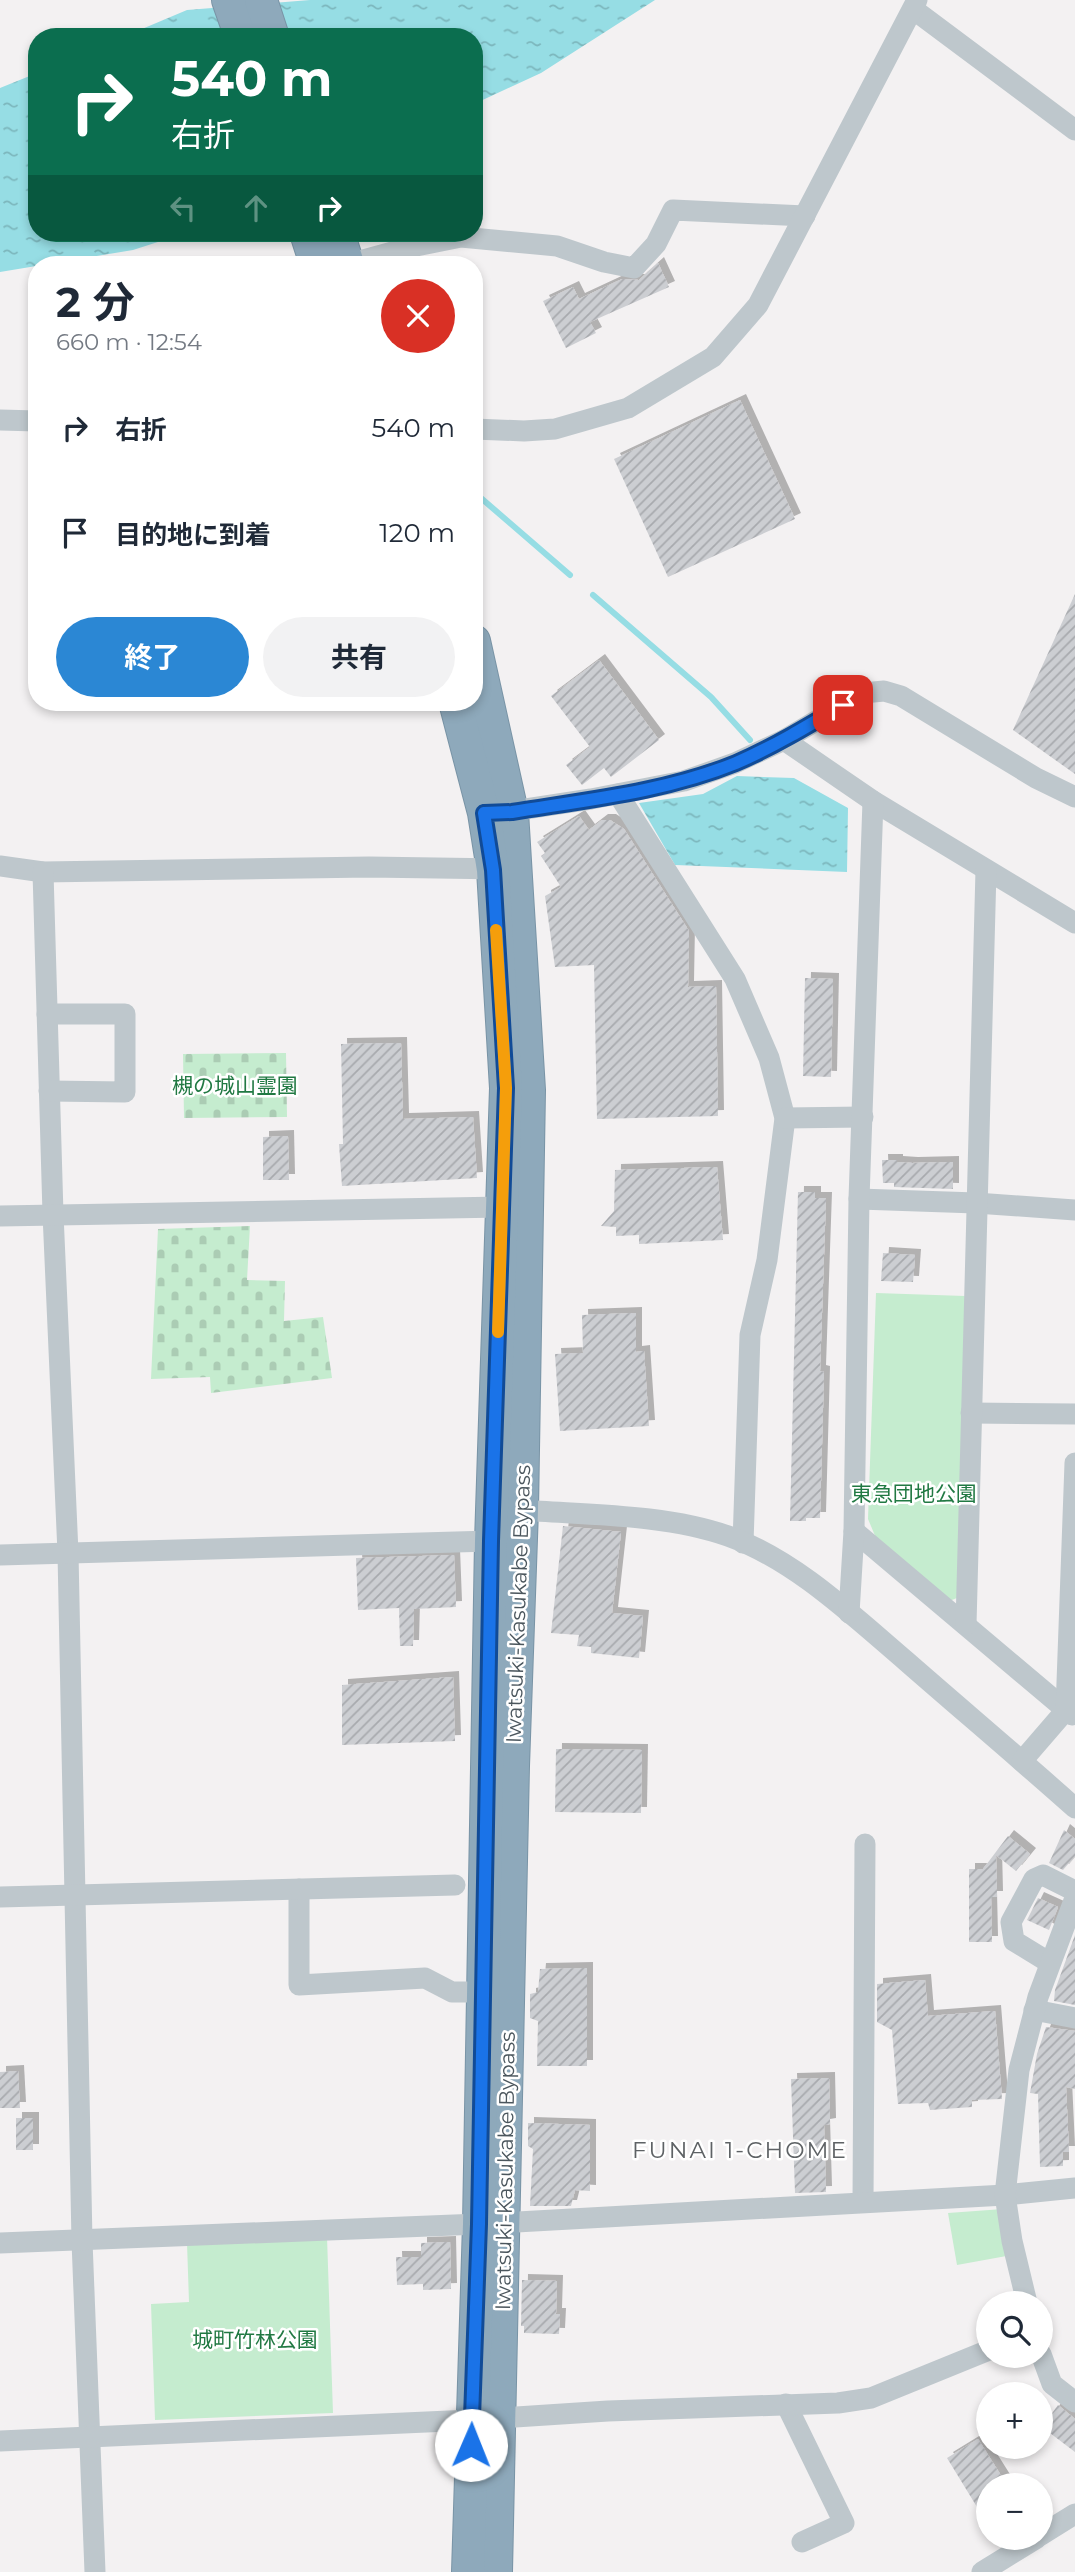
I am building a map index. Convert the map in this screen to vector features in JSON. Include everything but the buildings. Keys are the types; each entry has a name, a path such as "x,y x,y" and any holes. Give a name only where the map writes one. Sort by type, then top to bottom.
{"highway":[{"path":"228,0 237,28"},
{"path":"261,0 270,28"},
{"path":"322,242 339,256"},
{"name":"Iwatsuki-Kasukabe Bypass","path":"468,2572 485,2419 491,2223 513,1766 522,1510 528,1090 505,869 483,706"},
{"name":"Iwatsuki-Kasukabe Bypass","path":"458,711 498,813"},
{"name":"Iwatsuki-Kasukabe Bypass","path":"491,2223 483,1992 491,1541 506,1088 505,869"},
{"name":"Iwatsuki-Kasukabe Bypass","path":"485,2419 496,2572"}],"street":[{"path":"483,429 555,429 628,408 713,357 758,305 915,4 1075,130"},
{"path":"483,239 557,246 604,262 634,268 656,244 673,209 805,216"},
{"path":"378,256 436,242"},
{"path":"0,420 28,421"},
{"path":"498,813 684,781 735,763 784,740 863,693 884,691 901,696 1036,778 1075,797"},
{"path":"784,740 873,801 1075,923"},
{"path":"618,794 735,979 769,1059 785,1118 767,1260 750,1335 743,1544"},
{"path":"849,1613 854,1531 859,1199 873,801"},
{"path":"0,866 43,872 369,867 505,869"},
{"path":"966,1625 986,870"},
{"path":"43,872 53,1214 68,1553 82,2241 94,2572"},
{"path":"47,1014 125,1014 125,1092 49,1091"},
{"path":"785,1118 863,1117"},
{"path":"859,1199 1075,1210"},
{"path":"0,1216 502,1207"},
{"path":"971,1413 1075,1414"},
{"path":"1022,1760 1071,1714 1075,1463"},
{"path":"522,1510 670,1522 728,1536 743,1544 801,1576 849,1613 1075,1808"},
{"path":"854,1531 1071,1714"},
{"path":"0,1555 491,1541"},
{"path":"863,2202 865,1844"},
{"path":"1050,1963 1014,1941 1011,1922 1034,1879 1043,1875 1075,1891"},
{"path":"0,1897 455,1885"},
{"path":"299,1889 299,1985 425,1978 452,1992 483,1992"},
{"path":"1024,2291 1012,2241 1005,2195 1019,2070 1034,2010 1075,1898"},
{"path":"1034,2010 1075,2018"},
{"path":"0,2243 491,2223 1005,2195 1075,2188"},
{"path":"0,2441 838,2403 871,2398 976,2355"},
{"path":"1046,2368 1052,2384 1075,2402"},
{"path":"786,2404 844,2523 802,2542"},
{"path":"1053,2527 1075,2514"},
{"path":"982,2572 1017,2550"}],"green space":[{"name":"槻の城山霊園","path":"286,1053 287,1117 184,1118 183,1054"},
{"path":"250,1226 247,1280 285,1281 284,1321 323,1317 332,1378 211,1393 210,1377 151,1379 158,1229"},
{"name":"東急団地公園","path":"876,1293 965,1296 957,1598 949,1601 876,1538 868,1519"},
{"path":"1003,2209 1012,2255 957,2265 948,2213"},
{"name":"城町竹林公園","path":"327,2237 333,2413 155,2420 151,2304 189,2302 187,2243"}],"water":[{"path":"310,0 655,0 541,73 483,100 483,28 144,28 187,10"},
{"path":"28,77 28,242 158,242 133,250 97,256 28,256 28,267 0,272 0,88"},
{"path":"737,776 794,778 848,808 847,872 675,865 639,803 703,794"}],"waterway":[{"path":"483,500 570,575"},
{"path":"593,595 711,697 750,740"}],"slow traffic":[{"path":"496,930 506,1088 498,1332"}],"district":[{"name":"FUNAI 1-CHOME","path":"740,2150"}],"route":[{"path":"471,2445 479,2224 491,1541 506,1088 493,870 484,813 512,812 684,781 735,763 784,740 843,705"}]}
